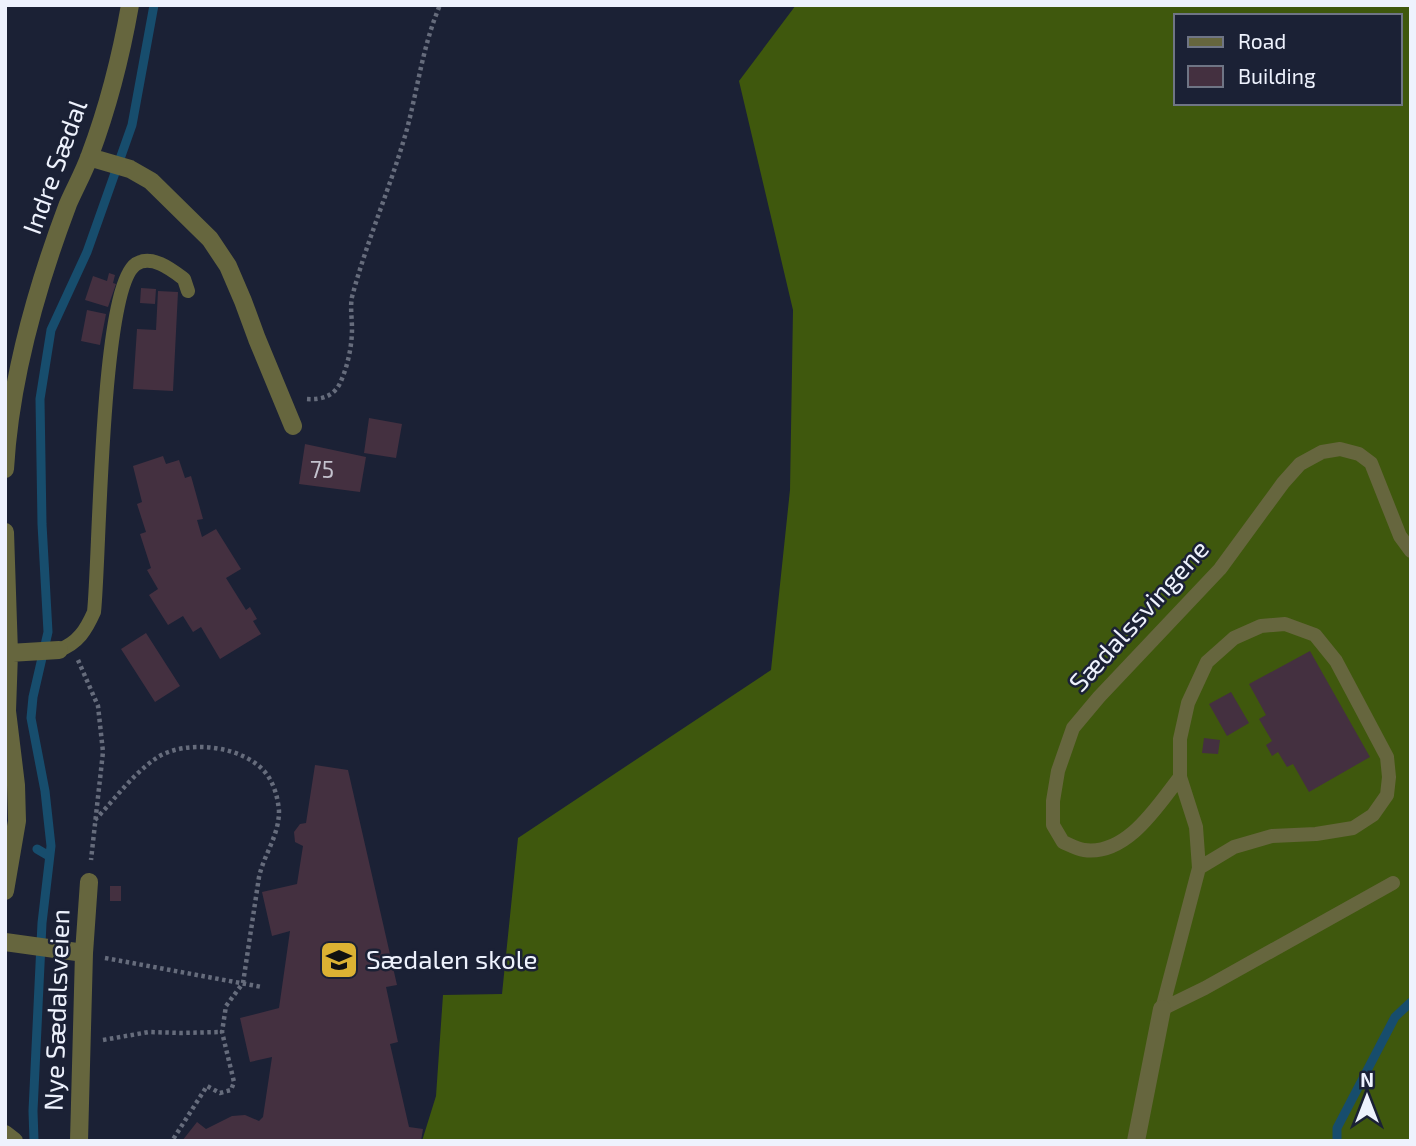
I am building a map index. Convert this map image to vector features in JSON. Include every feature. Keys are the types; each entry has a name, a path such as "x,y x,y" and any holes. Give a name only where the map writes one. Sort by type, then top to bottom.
{"street":[{"name":"Indre Sædal","path":"5,469 14,395 41,285 110,94 130,5"},
{"path":"89,157 130,169 167,195 210,239 228,266 293,426"},
{"path":"5,532 9,653 7,711 16,785 17,821 5,891"},
{"path":"9,653 65,648"},
{"name":"Nye Sædalsveien","path":"79,1141 92,955 89,882"},
{"path":"5,942 92,955"},
{"path":"1136,1141 1162,1009"},
{"path":"5,1134 14,1141"}],"lane":[{"path":"65,648 86,630 94,612 107,384 113,333 126,276 135,265 144,261 157,262 184,279 188,291"},
{"name":"Sædalssvingene","path":"1180,777 1149,816 1127,836 1107,847 1085,850 1063,842 1053,825 1053,801 1058,771 1073,729 1099,696 1220,569 1300,464 1322,452 1340,449 1359,454 1371,463 1400,536 1411,551"},
{"path":"1162,1009 1199,868 1196,827 1180,777 1180,739 1188,704 1207,662 1234,638 1261,626 1285,624 1315,635 1336,661 1387,757 1387,795 1373,815 1353,828 1316,834 1272,836 1234,847 1199,868"},
{"path":"1162,1009 1205,989 1393,883"}],"path":[{"path":"279,392 304,398 324,398 333,393 340,383 348,360 352,333 351,302 358,273 407,129 431,27 440,5"},
{"path":"65,648 98,706 103,752 89,882"},
{"path":"95,820 133,778 157,758 180,748 228,750 267,774 276,791 278,829 263,861 259,877 243,983 226,1006 222,1032 234,1082 231,1090 220,1093 207,1086 172,1141"},
{"path":"92,955 262,987"},
{"path":"102,1040 149,1032 222,1032"}],"green space":[{"path":"796,5 1411,5 1411,1141 422,1141 436,1096 443,995 502,994 518,838 771,670 790,490 793,310 739,81"}],"building":[{"path":"109,273 115,275 113,283 116,284 108,307 85,300 93,276 107,281"},
{"path":"141,288 156,289 155,304 140,303"},
{"path":"158,291 178,292 173,391 133,389 137,329 156,330"},
{"path":"87,310 106,314 100,345 81,341"},
{"path":"369,418 402,424 396,458 364,453"},
{"path":"305,444 366,457 360,492 299,484"},
{"path":"163,456 166,464 179,460 185,478 191,476 203,519 197,520 202,537 216,529 241,569 226,578 246,610 250,607 257,619 253,621 261,634 220,659 201,627 193,632 183,616 168,625 149,595 158,589 147,570 151,568 140,534 146,532 137,504 142,502 133,466"},
{"path":"146,633 180,686 155,702 121,649"},
{"path":"1310,651 1370,757 1309,792 1293,764 1287,767 1278,752 1272,756 1266,745 1272,741 1259,719 1266,715 1249,684"},
{"path":"1231,692 1249,723 1227,736 1209,704"},
{"path":"1204,738 1220,740 1218,754 1202,753"},
{"name":"Sædalen skole","path":"315,765 348,770 397,985 386,987 398,1042 390,1044 409,1127 423,1129 421,1141 182,1141 197,1122 206,1129 232,1116 245,1115 259,1121 263,1117 272,1057 250,1062 240,1018 279,1008 290,931 272,936 262,892 297,884 303,846 295,842 294,832 300,824 306,823"},
{"path":"110,886 121,886 121,901 110,901"}],"waterway":[{"path":"34,1141 42,923 51,846 45,791 31,718 33,697 48,632 42,524 40,399 51,330 87,252 132,125 154,5"},
{"path":"37,849 49,856"},
{"path":"1337,1141 1337,1128 1395,1017 1411,1002"}],"place":[{"name":"Sædalen skole","path":"339,960"}]}
